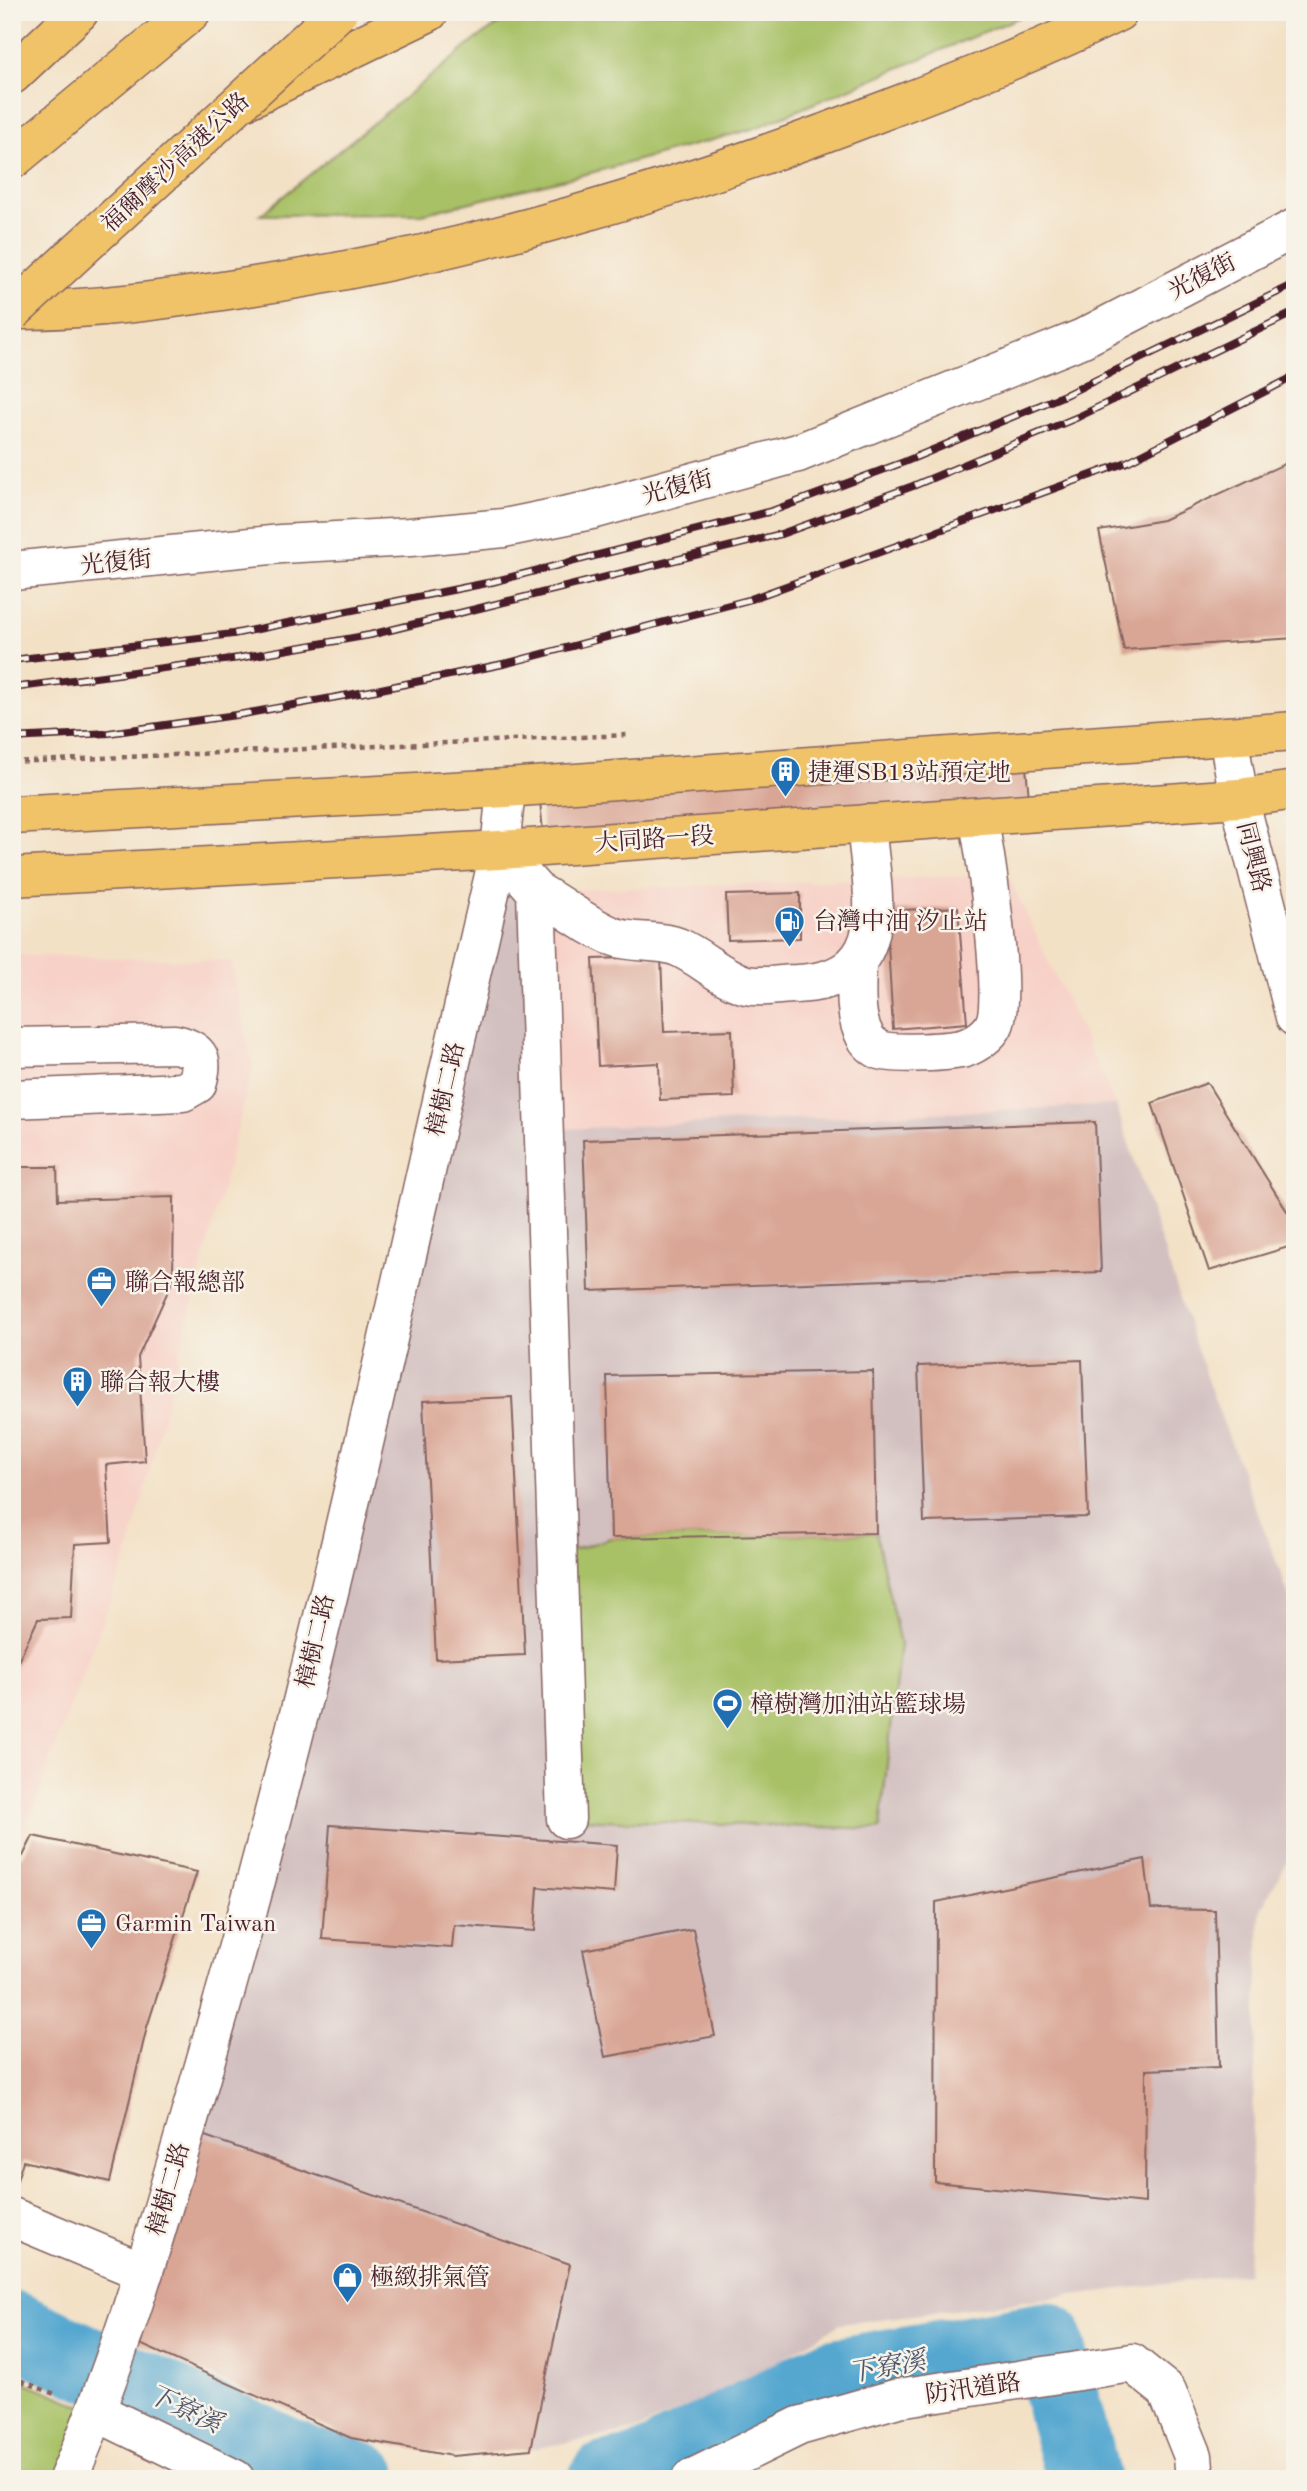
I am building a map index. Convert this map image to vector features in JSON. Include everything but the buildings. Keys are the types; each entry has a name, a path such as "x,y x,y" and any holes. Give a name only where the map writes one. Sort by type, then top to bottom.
{"main road":[{"path":"12,75 79,12"},
{"path":"12,160 191,12"},
{"name":"福爾摩沙高速公路","path":"12,311 338,12"},
{"path":"12,311 157,301 312,277 525,231 781,150 1051,46 1118,12"},
{"path":"240,103 427,14"},
{"path":"12,815 506,789 1295,731"},
{"name":"大同路一段","path":"12,877 500,850 1239,798 1295,790"}],"street":[{"name":"光復街","path":"12,571 281,544 410,537 504,527 592,510 798,453 1083,338 1295,228"},
{"name":"同興路","path":"1228,736 1239,798 1295,1017"},
{"name":"樟樹二路","path":"68,2479 97,2412 144,2272 264,1856 500,850 506,789"},
{"path":"857,961 859,1020 865,1036 877,1050 892,1052 965,1048 983,1038 995,1024 999,994 989,875 978,817"},
{"path":"500,850 536,891 615,937 655,940 680,948 726,978 746,985 822,983 840,977 857,961 870,937 874,907 866,824"},
{"path":"536,891 566,1819"},
{"path":"12,1047 175,1044 187,1047 199,1056 202,1067 197,1084 183,1092 12,1098"},
{"path":"12,2217 144,2272"},
{"name":"防汛道路","path":"691,2479 799,2426 901,2398 1132,2363 1167,2391 1193,2456 1195,2479"},
{"path":"97,2412 235,2479"}],"shaded area":[{"path":"500,850 536,891 542,1130 1116,1105 1206,1377 1295,1611 1295,1847 1260,1911 1248,2273 840,2324 742,2382 636,2430 531,2449 570,2263 185,2129"},
{"name":"台灣中油 汐止站","path":"1008,875 1116,1105 542,1130 536,891"},
{"name":"聯合報總部","path":"12,955 231,961 253,1068 129,1550 16,1852 12,1852"}],"green space":[{"path":"518,12 1032,12 753,129 598,171 422,214 260,215 479,37"},
{"name":"樟樹灣加油站籃球場","path":"876,1533 900,1644 880,1829 566,1819 556,1555 611,1538"},
{"path":"12,2377 97,2412 68,2479 12,2479"}],"waterway":[{"name":"下寮溪","path":"12,2328 307,2464 361,2479"},
{"name":"下寮溪","path":"606,2479 641,2472 832,2376 1046,2339 1083,2479"}],"railway":[{"path":"12,660 233,634 492,582 772,511 904,462 1067,394 1295,284"},
{"path":"12,688 239,658 370,635 781,534 913,486 1078,417 1295,312"},
{"path":"12,738 109,733 243,714 376,690 508,663 748,600 1127,462 1295,376"}],"place":[{"name":"捷運SB13站預定地","path":"785,799"},
{"name":"台灣中油 汐止站","path":"790,948"},
{"name":"聯合報總部","path":"102,1309"},
{"name":"聯合報大樓","path":"77,1409"},
{"name":"樟樹灣加油站籃球場","path":"727,1731"},
{"name":"Garmin Taiwan","path":"92,1950"},
{"name":"極緻排氣管","path":"347,2304"}]}
